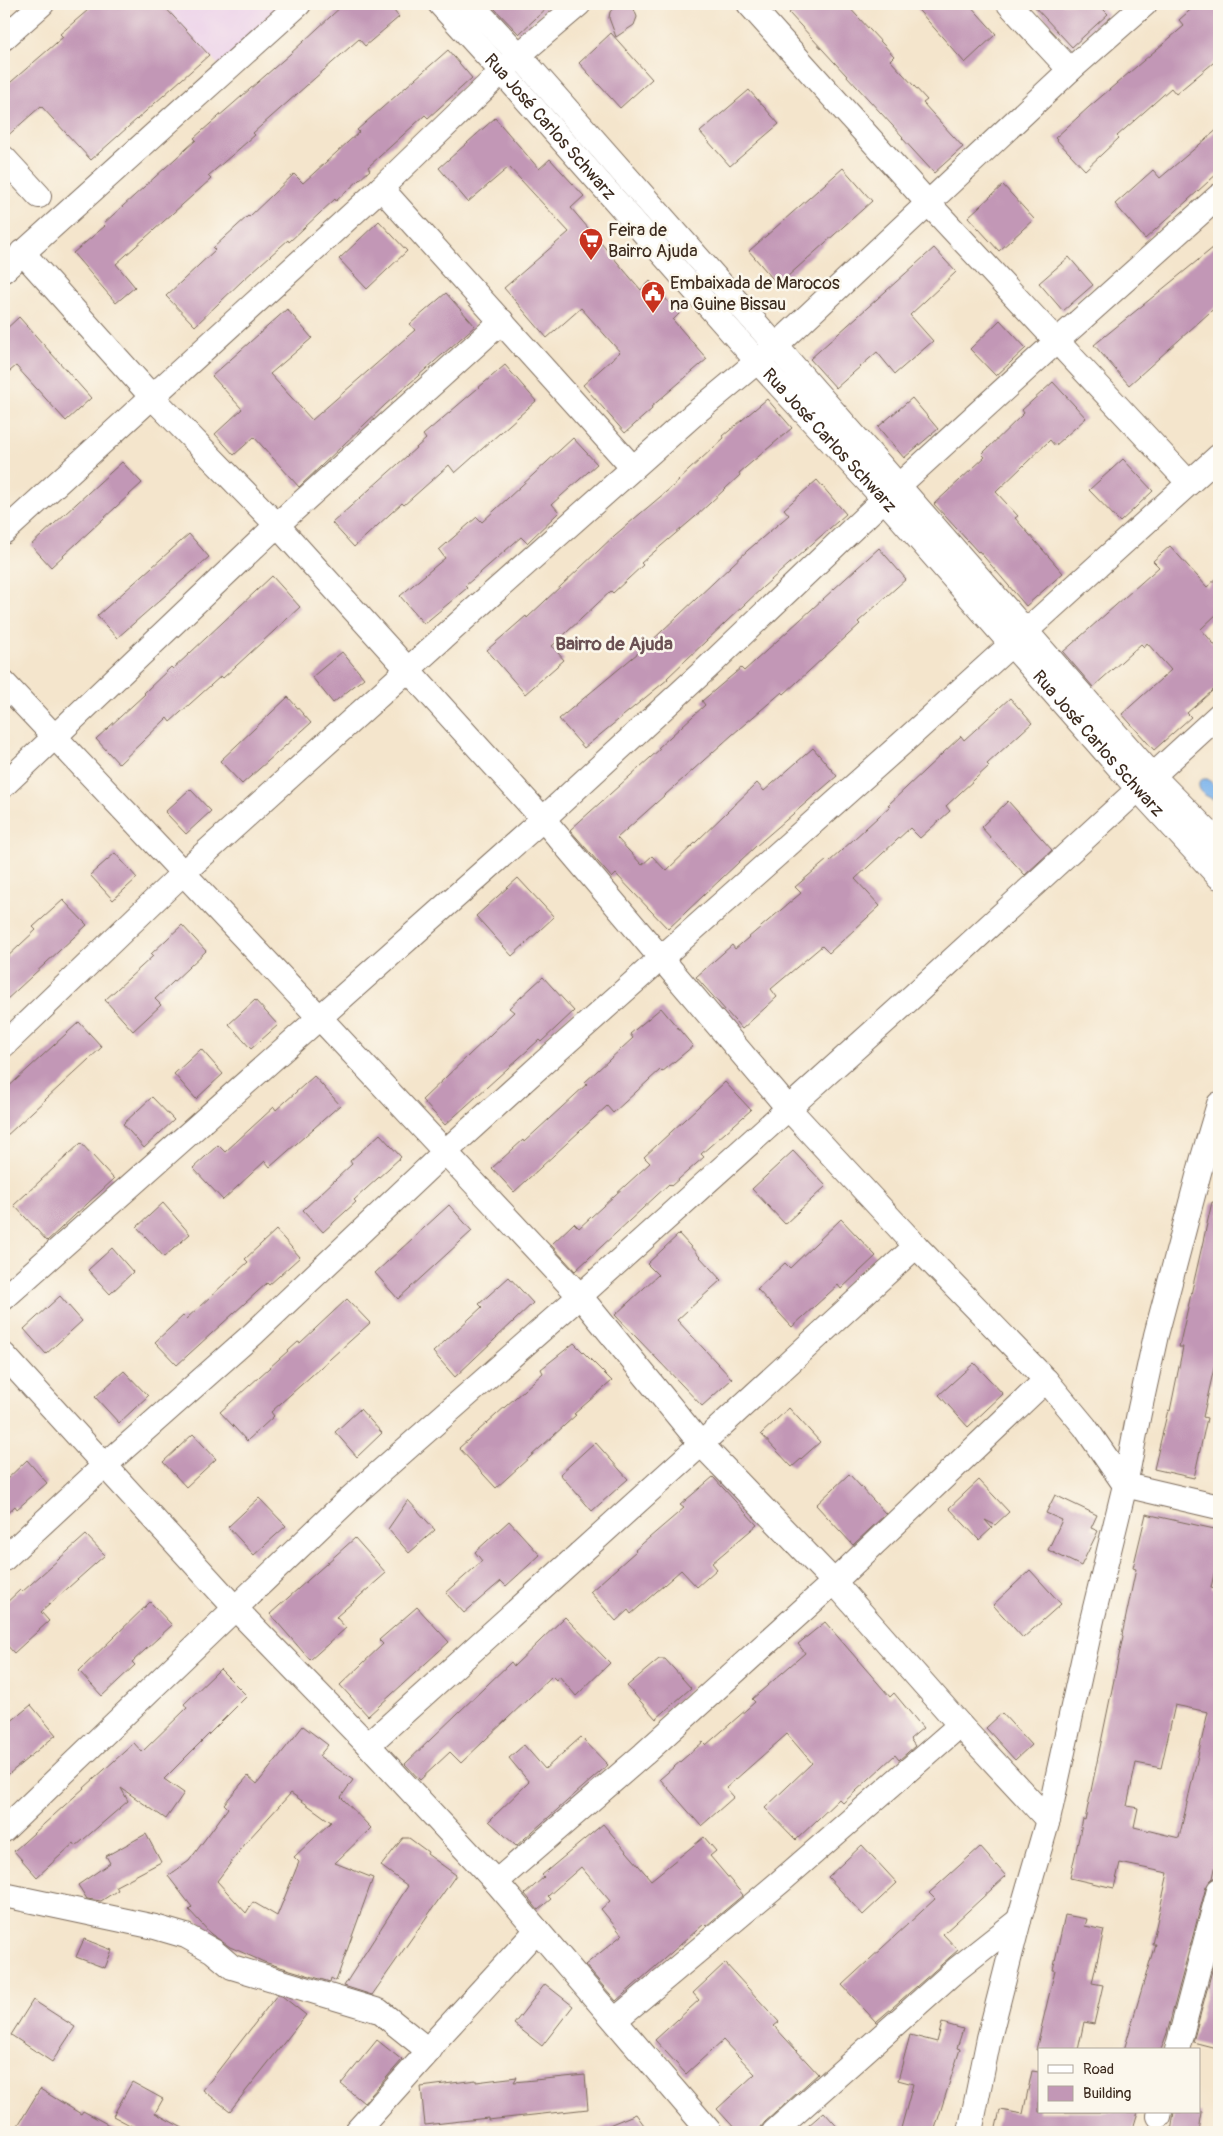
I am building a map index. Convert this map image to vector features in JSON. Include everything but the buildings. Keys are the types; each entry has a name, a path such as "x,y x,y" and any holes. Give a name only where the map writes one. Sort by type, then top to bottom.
{"street":[{"path":"4,38 42,4"},
{"path":"4,270 298,4"},
{"name":"Rua José Carlos Schwarz","path":"440,4 757,361 891,493"},
{"name":"Rua José Carlos Schwarz","path":"471,4 519,55 776,346 891,493 1145,782 1219,877"},
{"path":"4,532 381,188 519,55 579,4"},
{"path":"749,4 928,203 1189,483"},
{"path":"1009,4 1070,70"},
{"path":"4,1045 183,873 634,468 776,346 1070,70 1145,4"},
{"path":"4,158 39,196"},
{"path":"381,188 634,468"},
{"path":"4,1298 543,819 707,668 891,493 1219,196"},
{"path":"22,252 152,397 277,525 543,819 788,1108 916,1246 1046,1380 1085,1427 1125,1485 1219,1507"},
{"path":"4,785 277,525 502,321"},
{"path":"4,1559 104,1466 252,1336 445,1152 909,737 1219,456"},
{"path":"4,683 580,1296 701,1444 834,1582 960,1725 1048,1820"},
{"path":"4,1830 348,1500 580,1296 901,1007 1219,715"},
{"name":"Rua José Carlos Schwarz","path":"1145,782 1219,843"},
{"path":"970,2132 989,2038 1019,1920 1048,1820 1090,1630 1125,1485 1138,1413 1156,1335 1219,1104"},
{"path":"368,1745 701,1444 916,1246"},
{"path":"4,1355 235,1608 368,1745 496,1882 710,2132"},
{"path":"496,1882 644,1754 834,1582 1046,1380"},
{"path":"615,2020 780,1882 960,1725"},
{"path":"1178,2048 1219,1890"},
{"path":"4,1895 155,1927 186,1936 213,1951 232,1967 379,2011 429,2050"},
{"path":"774,2132 958,1969 1019,1920"},
{"path":"356,2132 429,2050 436,2039 537,1930"}],"shaded area":[{"path":"162,4 299,4 225,72"}],"water":[{"path":"1203,779 1208,779 1219,791 1219,801 1208,797 1200,790 1199,782"}],"place":[{"name":"Feira de Bairro Ajuda","path":"591,261"},
{"name":"Embaixada de Marocos na Guine Bissau","path":"653,314"}],"district":[{"name":"Bairro de Ajuda","path":"614,643"}]}
